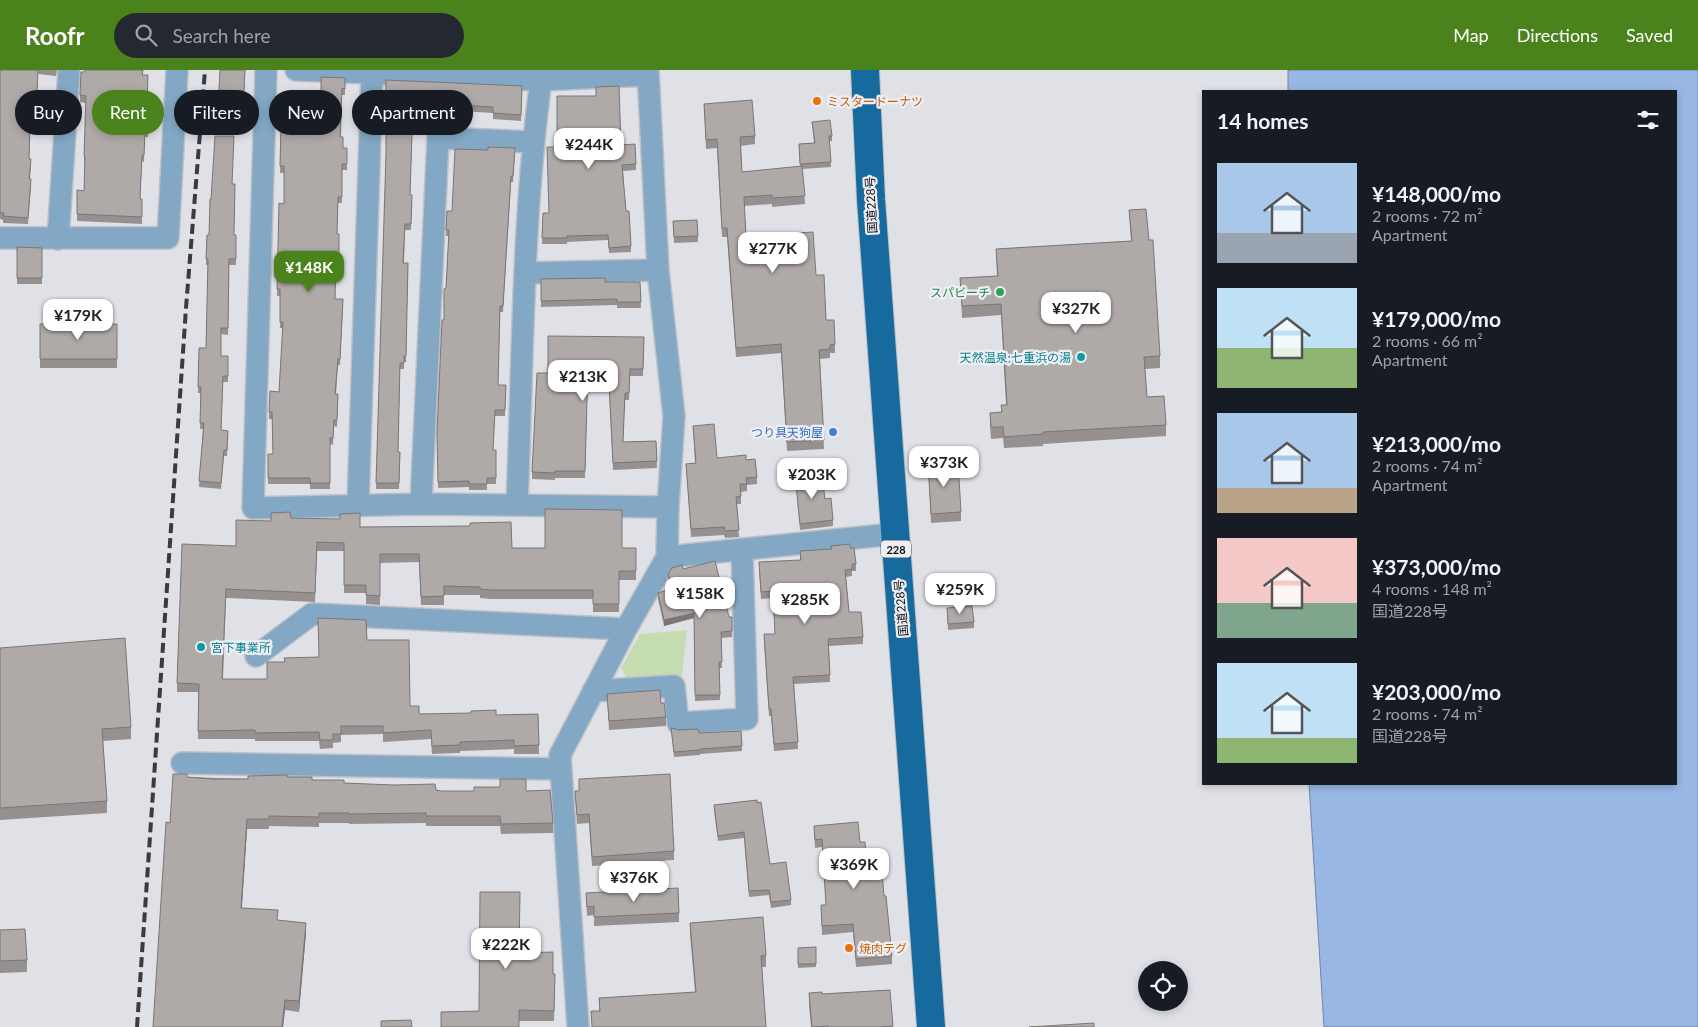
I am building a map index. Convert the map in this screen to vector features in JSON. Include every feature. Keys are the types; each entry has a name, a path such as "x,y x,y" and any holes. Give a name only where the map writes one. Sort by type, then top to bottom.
{"highway":[{"name":"国道228号","path":"865,70 871,200 894,534 908,698 931,1027"}],"street":[{"path":"58,239 68,70"},
{"path":"0,238 168,238 177,70"},
{"path":"266,70 252,508 421,504 668,506"},
{"path":"296,70 541,80 648,72 658,270 674,416 668,506 667,557 626,629 560,755 578,1027"},
{"path":"358,505 372,73"},
{"path":"518,504 526,273 533,142 541,80"},
{"path":"421,504 438,138 533,142"},
{"path":"526,273 658,270"},
{"path":"667,557 894,534"},
{"path":"593,691 674,686 678,723 748,719 742,550"},
{"path":"256,656 312,614 626,629"},
{"path":"182,763 561,769"}],"green space":[{"path":"687,630 682,676 629,682 621,668 640,634"}],"water":[{"path":"1288,70 1698,70 1698,1027 1324,1027 1309,785 1677,785 1677,90 1288,90"}],"building":[{"path":"0,70 38,70 37,90 15,90 15,135 30,135 29,159 31,159 29,179 31,179 28,218 3,216 4,213 0,213"},
{"path":"85,70 143,70 142,75 148,75 148,90 92,90 92,135 145,135 140,199 142,199 142,217 77,214 77,190 84,191 86,96 82,95 82,90 80,90 81,72"},
{"path":"220,70 245,70 244,90 219,90"},
{"path":"321,77 345,78 345,89 321,90"},
{"path":"386,80 522,86 521,115 493,113 493,107 473,106 473,90 386,90"},
{"path":"619,86 621,145 635,144 636,164 622,165 626,211 629,211 631,246 609,248 608,235 542,238 543,213 549,213 547,147 557,147 557,96 596,96 596,87"},
{"path":"752,100 755,136 740,137 742,172 802,166 805,196 772,198 772,195 744,197 746,236 813,232 816,275 824,275 826,320 834,320 835,344 830,345 830,349 819,350 824,440 787,442 781,344 736,348 727,228 722,228 717,139 706,140 704,104"},
{"path":"830,120 832,136 829,136 831,162 800,164 799,144 815,143 812,122"},
{"path":"281,135 340,135 340,137 343,137 343,148 347,148 347,164 342,164 342,197 338,197 337,234 339,234 339,256 336,255 335,299 343,299 340,359 338,359 335,394 338,394 337,420 334,420 333,438 330,438 330,483 310,483 310,478 268,478 268,454 273,454 272,412 269,412 270,391 279,392 283,322 280,322 280,289 277,289 279,203 284,204 284,166 280,166"},
{"path":"386,135 412,135 411,224 405,224 403,263 408,263 406,356 404,356 404,363 400,363 399,483 376,483"},
{"path":"215,136 234,136 232,184 235,184 234,235 236,235 236,259 229,259 228,328 221,328 221,356 228,356 228,376 223,376 221,430 228,431 227,450 224,450 221,483 199,481 204,423 200,423 201,387 198,387 199,348 206,348 207,235 209,235"},
{"path":"488,147 515,148 513,176 511,176 503,306 500,306 498,385 506,385 505,410 495,410 493,450 496,450 496,478 487,478 487,484 469,484 469,481 438,482 437,433 442,320 444,320 444,289 446,288 449,230 446,230 447,211 452,211 455,149 488,150"},
{"name":"天然温泉;七重浜の湯","path":"1146,209 1149,240 1153,240 1160,356 1144,357 1147,397 1164,396 1166,425 1043,432 1043,434 1004,437 1003,427 991,427 990,413 1002,412 1001,405 1007,405 1001,304 962,306 960,278 998,276 996,249 1132,241 1129,210"},
{"path":"697,220 698,236 674,237 673,221"},
{"path":"17,247 42,248 42,278 17,278"},
{"path":"605,278 605,282 640,282 641,302 617,302 617,299 541,301 541,279"},
{"path":"40,324 117,324 117,359 40,359"},
{"path":"548,336 644,337 643,369 630,369 629,393 625,393 623,442 656,441 657,461 613,463 608,363 588,363 585,471 532,472 537,373 548,373"},
{"path":"714,424 717,458 746,455 746,460 755,459 757,477 746,478 747,484 740,484 741,496 736,497 739,530 725,531 724,527 691,529 686,464 696,463 693,426"},
{"path":"958,462 961,512 931,514 928,463"},
{"path":"818,473 819,484 823,483 825,499 831,498 833,520 800,524 795,475"},
{"path":"545,509 622,510 622,548 636,548 636,571 619,571 619,604 593,604 593,590 491,590 480,589 480,587 444,586 444,596 421,597 419,554 380,554 380,596 366,595 366,585 344,585 344,543 317,542 315,593 226,589 222,679 267,679 267,662 285,662 284,658 319,657 318,618 366,620 367,640 409,640 410,706 419,706 419,714 471,713 471,711 496,710 496,715 538,714 539,745 514,746 514,740 460,742 460,745 432,746 431,730 383,733 383,726 341,726 341,734 333,734 333,740 320,740 319,732 255,733 255,730 198,731 199,684 177,683 182,544 236,546 236,520 271,521 271,513 290,512 291,518 340,519 340,514 360,513 360,527 470,526 470,523 511,522 512,548 545,548"},
{"path":"850,544 850,548 854,548 856,564 852,564 852,569 845,570 849,612 861,612 863,637 828,639 830,675 793,677 798,742 774,744 771,709 769,709 764,634 775,634 773,591 761,592 759,562 801,560 800,551 832,549 831,546"},
{"path":"715,561 729,617 732,617 732,631 721,632 722,662 719,662 720,695 695,695 694,613 664,620 658,593 672,588 668,574 672,568 682,565 683,569"},
{"path":"972,606 974,622 948,624 947,608"},
{"path":"125,638 131,727 102,729 107,801 0,808 0,648"},
{"path":"660,690 661,703 664,703 666,717 609,721 607,694"},
{"path":"671,728 679,730 698,729 699,733 741,731 742,746 674,752"},
{"path":"173,774 187,774 187,777 212,779 248,779 248,776 287,775 287,777 312,777 312,780 344,780 344,783 435,784 436,790 441,791 474,791 474,787 500,787 500,779 526,779 526,791 550,790 553,823 501,824 500,816 426,816 426,813 319,813 319,817 269,816 269,819 247,819 241,908 278,910 277,920 306,923 299,1001 285,1000 282,1027 153,1027 166,822 170,823"},
{"path":"670,774 674,851 592,857 589,814 577,815 575,791 579,791 579,779"},
{"path":"757,800 757,803 761,802 770,864 786,862 791,900 771,902 769,890 749,891 744,832 718,836 714,805"},
{"path":"858,822 860,842 865,842 866,859 881,858 892,956 856,959 853,924 822,926 821,905 826,905 822,839 815,840 814,826"},
{"path":"678,888 679,913 594,917 594,906 587,907 586,893"},
{"path":"480,892 520,892 519,953 553,952 553,974 555,974 554,1011 519,1010 519,1027 441,1027 441,1012 479,1011"},
{"path":"763,917 766,955 761,956 766,1027 592,1027 591,1011 600,1011 599,998 696,992 690,923"},
{"path":"25,929 27,960 0,961 0,930"},
{"path":"816,947 816,964 798,964 798,948"},
{"path":"890,990 893,1026 812,1027 809,993"},
{"path":"411,1020 412,1027 381,1027 381,1021"},
{"path":"1094,1023 1094,1027 1029,1027"}],"railway":[{"path":"137,1027 186,308 205,70"}],"place":[{"name":"ミスタードーナツ","path":"817,101"},
{"name":"スパビーチ","path":"1000,292"},
{"name":"天然温泉;七重浜の湯","path":"1081,357"},
{"name":"つり具天狗屋","path":"833,432"},
{"name":"宮下事業所","path":"201,647"},
{"name":"焼肉テグ","path":"849,948"}]}
